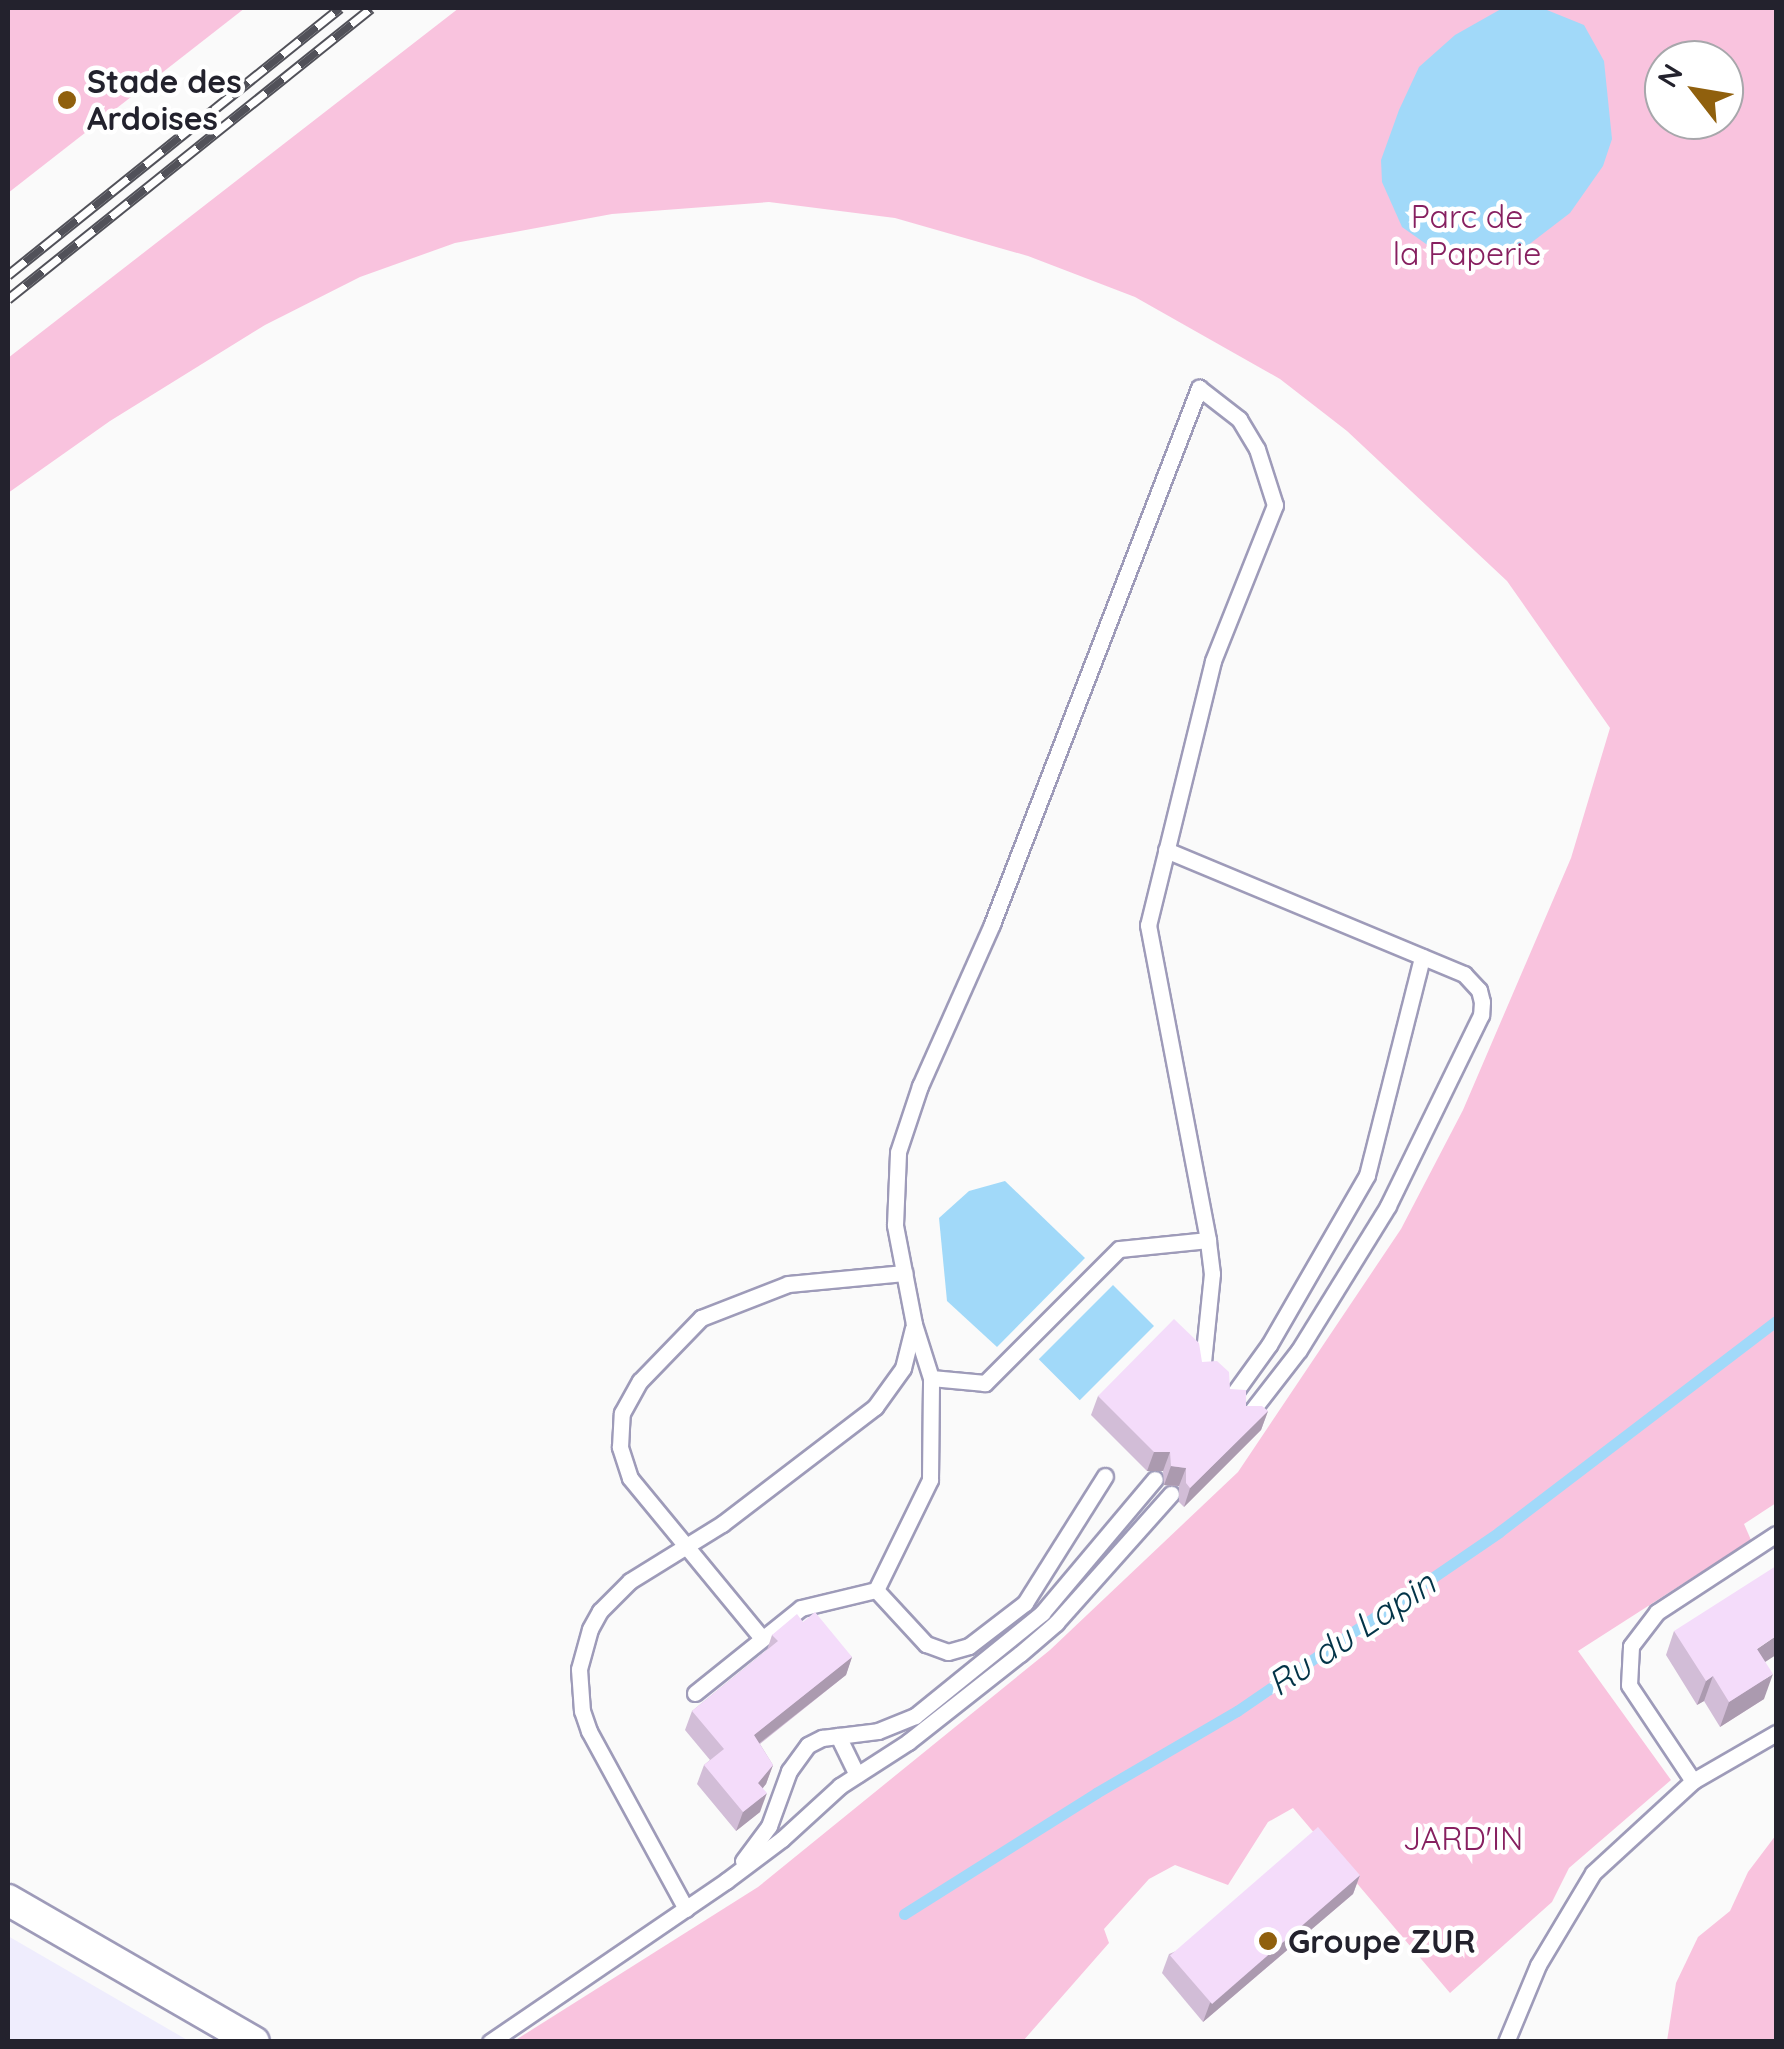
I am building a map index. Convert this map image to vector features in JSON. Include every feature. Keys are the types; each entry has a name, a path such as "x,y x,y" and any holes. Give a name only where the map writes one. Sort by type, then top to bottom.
{"street":[{"path":"8,1900 254,2042"}],"lane":[{"path":"876,1590 930,1480 931,1378 914,1324 895,1225 898,1152 914,1103 992,924 1199,388 1239,419 1257,449 1275,505 1213,660 1148,925 1208,1240 1212,1274 1202,1372"},
{"path":"1166,850 1422,956 1473,981 1482,1002 1482,1014 1388,1206 1299,1350 1248,1417"},
{"path":"1230,1399 1269,1345 1367,1175 1422,956"},
{"path":"931,1378 985,1383 1120,1250 1208,1240"},
{"path":"761,1637 630,1478 623,1462 619,1431 622,1414 640,1382 701,1318 788,1284 904,1273"},
{"path":"686,1909 589,1731 579,1690 583,1649 600,1611 630,1581 722,1524 875,1407 902,1368 914,1324"},
{"path":"876,1590 926,1644 948,1652 969,1646 1025,1602 1105,1476"},
{"path":"732,1876 769,1826 796,1757 822,1738 878,1731 915,1716 1028,1626 1156,1479"},
{"path":"490,2042 732,1876 1056,1623 1171,1494"},
{"path":"1693,1782 1630,1685 1630,1646 1657,1612 1776,1534"},
{"path":"696,1694 801,1608 876,1590"},
{"path":"1506,2042 1538,1966 1593,1873 1693,1782 1776,1733"},
{"path":"838,1736 857,1775"}],"shaded area":[{"path":"8,1936 189,2041 8,2041"}],"green space":[{"name":"Stade des Ardoises","path":"8,8 245,8 8,193"},
{"name":"Parc de la Paperie","path":"459,8 1776,8 1776,1503 1744,1524 1751,1540 1578,1651 1671,1780 1569,1868 1552,1902 1450,1993 1293,1808 1268,1822 1228,1885 1175,1865 1149,1879 1104,1929 1109,1943 1023,2041 514,2041 758,1887 1050,1650 1238,1472 1401,1229 1463,1110 1571,858 1610,728 1507,581 1347,431 1280,379 1135,297 1028,256 895,218 769,202 612,214 455,243 360,277 265,325 110,421 8,493 8,358"},
{"path":"1776,1835 1776,2041 1667,2041 1676,1983 1698,1937 1730,1911 1748,1872"}],"water":[{"path":"1542,8 1584,25 1604,61 1612,139 1603,166 1570,213 1523,249 1503,255 1436,251 1402,227 1382,182 1381,160 1399,110 1419,67 1455,35 1501,9"},
{"path":"1005,1181 1085,1258 997,1347 947,1301 939,1218 969,1191"},
{"path":"1113,1285 1154,1326 1080,1400 1039,1359"}],"building":[{"path":"1174,1319 1199,1343 1202,1362 1217,1361 1229,1372 1230,1389 1246,1390 1246,1406 1262,1406 1268,1411 1190,1488 1186,1468 1171,1466 1170,1452 1154,1452 1098,1396"},
{"path":"1776,1566 1776,1636 1757,1649 1773,1674 1729,1702 1713,1676 1706,1681 1674,1631"},
{"path":"815,1612 852,1657 754,1735 773,1765 758,1783 767,1793 743,1812 704,1765 724,1749 692,1711 778,1641 772,1635 797,1614 803,1622"},
{"path":"1318,1827 1360,1875 1212,2004 1170,1956"}],"waterway":[{"name":"Ru du Lapin","path":"904,1914 1096,1793 1237,1711 1499,1532 1776,1321"}],"railway":[{"path":"8,275 340,8"},
{"path":"8,299 371,8"}],"place":[{"name":"Stade des Ardoises","path":"67,100"},
{"name":"Groupe ZUR","path":"1268,1941"}],"park label":[{"name":"JARD'IN","path":"1463,1838"}]}
